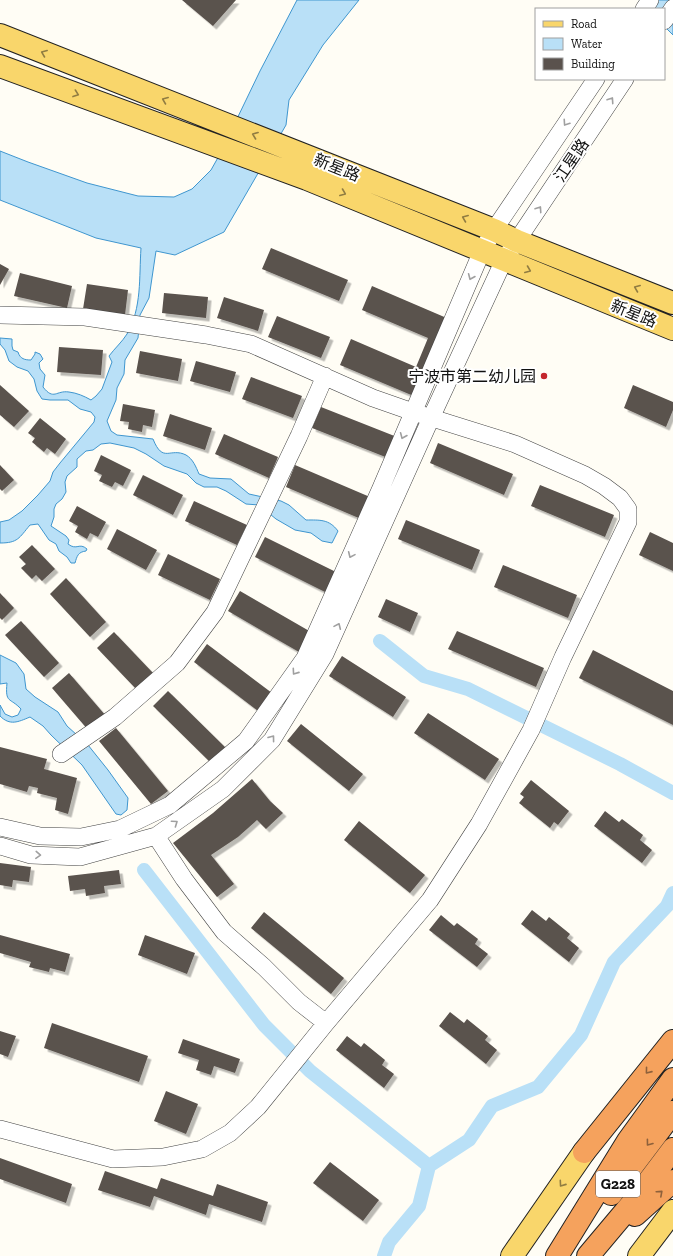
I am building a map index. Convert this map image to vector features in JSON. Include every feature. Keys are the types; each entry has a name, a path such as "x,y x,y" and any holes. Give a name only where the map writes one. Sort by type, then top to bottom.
{"highway":[{"path":"584,1152 673,1040"},
{"path":"557,1256 628,1142 673,1079"},
{"name":"G228","path":"562,1256 673,1112"},
{"name":"G228","path":"589,1256 630,1206 673,1149"},
{"path":"589,1256 673,1182"}],"main road":[{"name":"新星路","path":"0,35 291,149 673,303"},
{"name":"新星路","path":"0,66 307,179 673,329"},
{"path":"512,1256 584,1152"},
{"path":"639,1256 673,1211"}],"street":[{"path":"665,20 673,8"},
{"name":"江星路","path":"0,827 40,836 81,836 120,829 170,805 246,741 305,658 482,250 595,80"},
{"name":"江星路","path":"0,846 31,855 80,858 156,836 223,790 272,740 325,654 504,260 624,80"},
{"path":"0,315 85,317 206,335 251,344 373,398 515,444 585,475 604,486 620,498 628,509 628,522 566,650 531,730 479,824 430,900 315,1036 258,1107 230,1133 202,1149 163,1157 112,1159 0,1128"},
{"path":"61,754 115,717 177,663 215,612 300,436 325,376"},
{"path":"156,836 184,880 224,932 264,967 299,1002 326,1023"}],"water":[{"path":"297,0 359,0 323,45 289,100 286,125 224,232 175,255 156,251 149,298 140,315 138,338 125,360 124,374 117,388 116,400 107,421 111,431 117,435 153,439 160,451 164,453 180,453 186,455 192,461 199,474 210,478 231,479 249,494 281,501 289,505 306,520 320,520 328,522 338,531 332,543 322,541 311,533 295,530 276,519 259,505 246,504 217,487 204,487 196,483 187,474 164,466 134,448 110,443 101,444 93,450 86,451 77,459 77,467 67,476 65,482 66,492 62,499 56,504 54,509 54,517 51,526 66,536 69,540 68,544 71,546 82,546 87,549 78,555 75,563 71,563 67,557 59,551 56,544 49,540 38,524 30,525 15,541 0,543 0,522 9,520 22,511 38,495 50,481 53,472 94,422 95,417 91,412 80,409 68,400 42,399 37,391 34,379 28,371 17,367 9,361 5,350 0,344 0,338 12,339 13,350 18,352 23,359 31,360 35,352 40,354 43,359 39,363 40,369 45,375 43,387 47,391 53,394 72,392 91,400 102,389 112,362 109,356 123,340 132,324 139,292 141,248 96,238 0,200 0,151 87,183 138,196 174,197 192,189 211,170 220,154 260,71"},
{"path":"639,0 673,0 673,35 665,27 665,8 646,8"},
{"path":"0,655 16,663 24,674 26,689 35,697 58,712 67,726 88,745 108,770 128,798 127,810 121,815 116,814 82,765 43,726 30,717 18,722 11,722 0,716 0,705 5,714 12,717 18,715 21,709 9,699 7,694 7,683 0,684"}],"building":[{"path":"182,0 236,0 213,26"},
{"path":"271,248 348,280 339,301 262,269"},
{"path":"0,264 9,269 0,285"},
{"path":"20,273 72,286 67,308 14,296"},
{"path":"87,284 128,290 125,315 83,309"},
{"path":"372,286 449,319 416,397 340,365 351,339 416,367 428,338 362,310"},
{"path":"164,293 208,297 206,318 162,313"},
{"path":"224,297 264,310 258,331 217,318"},
{"path":"277,316 330,337 321,358 268,337"},
{"path":"59,347 103,350 101,375 57,372"},
{"path":"140,351 182,359 178,381 136,373"},
{"path":"196,361 236,372 230,392 190,381"},
{"path":"251,377 302,396 293,418 242,399"},
{"path":"0,385 29,411 14,427 0,415"},
{"path":"633,385 673,402 673,410 666,427 624,408"},
{"path":"123,404 155,410 152,427 143,425 142,432 128,429 129,422 120,421"},
{"path":"321,407 397,437 388,458 312,428"},
{"path":"170,414 212,428 205,450 163,436"},
{"path":"40,418 66,439 55,454 47,448 44,452 32,442 35,438 28,433"},
{"path":"224,434 278,457 269,478 215,454"},
{"path":"438,443 513,474 504,495 430,463"},
{"path":"101,455 131,470 123,486 115,482 112,487 99,481 102,475 94,471"},
{"path":"0,465 14,480 2,491 0,489"},
{"path":"295,465 370,497 361,519 286,487"},
{"path":"143,475 183,495 173,515 133,495"},
{"path":"540,485 614,515 605,537 531,506"},
{"path":"194,501 247,525 237,545 185,521"},
{"path":"77,506 106,522 98,537 90,533 87,539 75,532 78,526 69,521"},
{"path":"406,520 480,550 472,570 398,539"},
{"path":"117,529 157,550 146,570 107,549"},
{"path":"650,532 673,543 673,571 639,555"},
{"path":"265,537 338,573 327,593 255,557"},
{"path":"32,545 55,569 42,581 36,575 32,579 21,568 26,564 19,557"},
{"path":"168,554 220,579 210,600 158,575"},
{"path":"503,565 577,595 568,618 494,587"},
{"path":"66,578 106,622 90,637 50,594"},
{"path":"240,591 311,632 299,652 228,611"},
{"path":"0,593 14,608 2,620 0,618"},
{"path":"386,599 418,613 410,632 378,617"},
{"path":"21,621 59,663 44,677 5,635"},
{"path":"457,631 544,668 536,687 448,649"},
{"path":"114,632 153,673 136,689 97,648"},
{"path":"207,644 272,693 258,711 194,662"},
{"path":"593,650 673,691 673,725 579,678"},
{"path":"342,656 406,697 393,717 329,676"},
{"path":"69,673 106,716 89,731 52,688"},
{"path":"168,691 227,749 212,764 153,706"},
{"path":"428,713 499,759 485,780 414,733"},
{"path":"301,724 363,774 349,791 287,741"},
{"path":"116,728 168,791 151,804 99,741"},
{"path":"0,747 47,759 44,769 77,778 68,814 55,810 57,798 37,793 38,788 29,786 27,792 0,784"},
{"path":"252,779 270,801 283,813 266,829 257,820 238,837 211,855 234,884 217,897 173,843 213,813"},
{"path":"531,780 569,811 558,825 554,822 550,828 519,803 524,797 520,794"},
{"path":"605,811 619,822 622,819 643,835 640,840 652,850 642,863 594,826"},
{"path":"359,821 425,875 410,893 344,840"},
{"path":"0,863 31,867 29,882 13,880 12,887 0,885"},
{"path":"119,870 121,884 104,886 105,893 86,896 85,889 70,891 68,876"},
{"path":"532,910 546,921 549,917 570,934 567,938 579,948 569,962 521,924"},
{"path":"264,912 344,978 331,994 251,928"},
{"path":"441,915 454,926 457,923 478,939 475,944 488,954 477,967 429,930"},
{"path":"0,935 70,954 65,972 50,968 49,972 29,967 31,962 0,953"},
{"path":"145,935 195,953 187,974 138,955"},
{"path":"450,1012 464,1023 467,1019 488,1036 485,1040 497,1050 486,1064 439,1026"},
{"path":"52,1023 148,1056 139,1082 44,1048"},
{"path":"0,1031 16,1036 8,1057 0,1054"},
{"path":"347,1036 361,1047 364,1043 385,1060 382,1065 394,1074 384,1088 336,1050"},
{"path":"183,1039 240,1059 235,1073 214,1066 211,1075 196,1070 199,1060 178,1053"},
{"path":"166,1091 198,1104 186,1134 154,1121"},
{"path":"0,1158 72,1184 66,1203 0,1179"},
{"path":"330,1162 379,1200 363,1221 313,1183"},
{"path":"105,1171 157,1189 161,1178 213,1196 217,1184 268,1202 262,1222 209,1204 206,1215 154,1196 150,1207 98,1190"}],"waterway":[{"path":"380,641 424,676 468,689 620,764 673,793"},
{"path":"144,870 264,1025 310,1071 429,1166"},
{"path":"384,1256 389,1242 419,1206 429,1166 469,1140 492,1106 538,1087 581,1035 614,962 667,906 673,893"}],"place":[{"name":"宁波市第二幼儿园","path":"544,376"}]}
